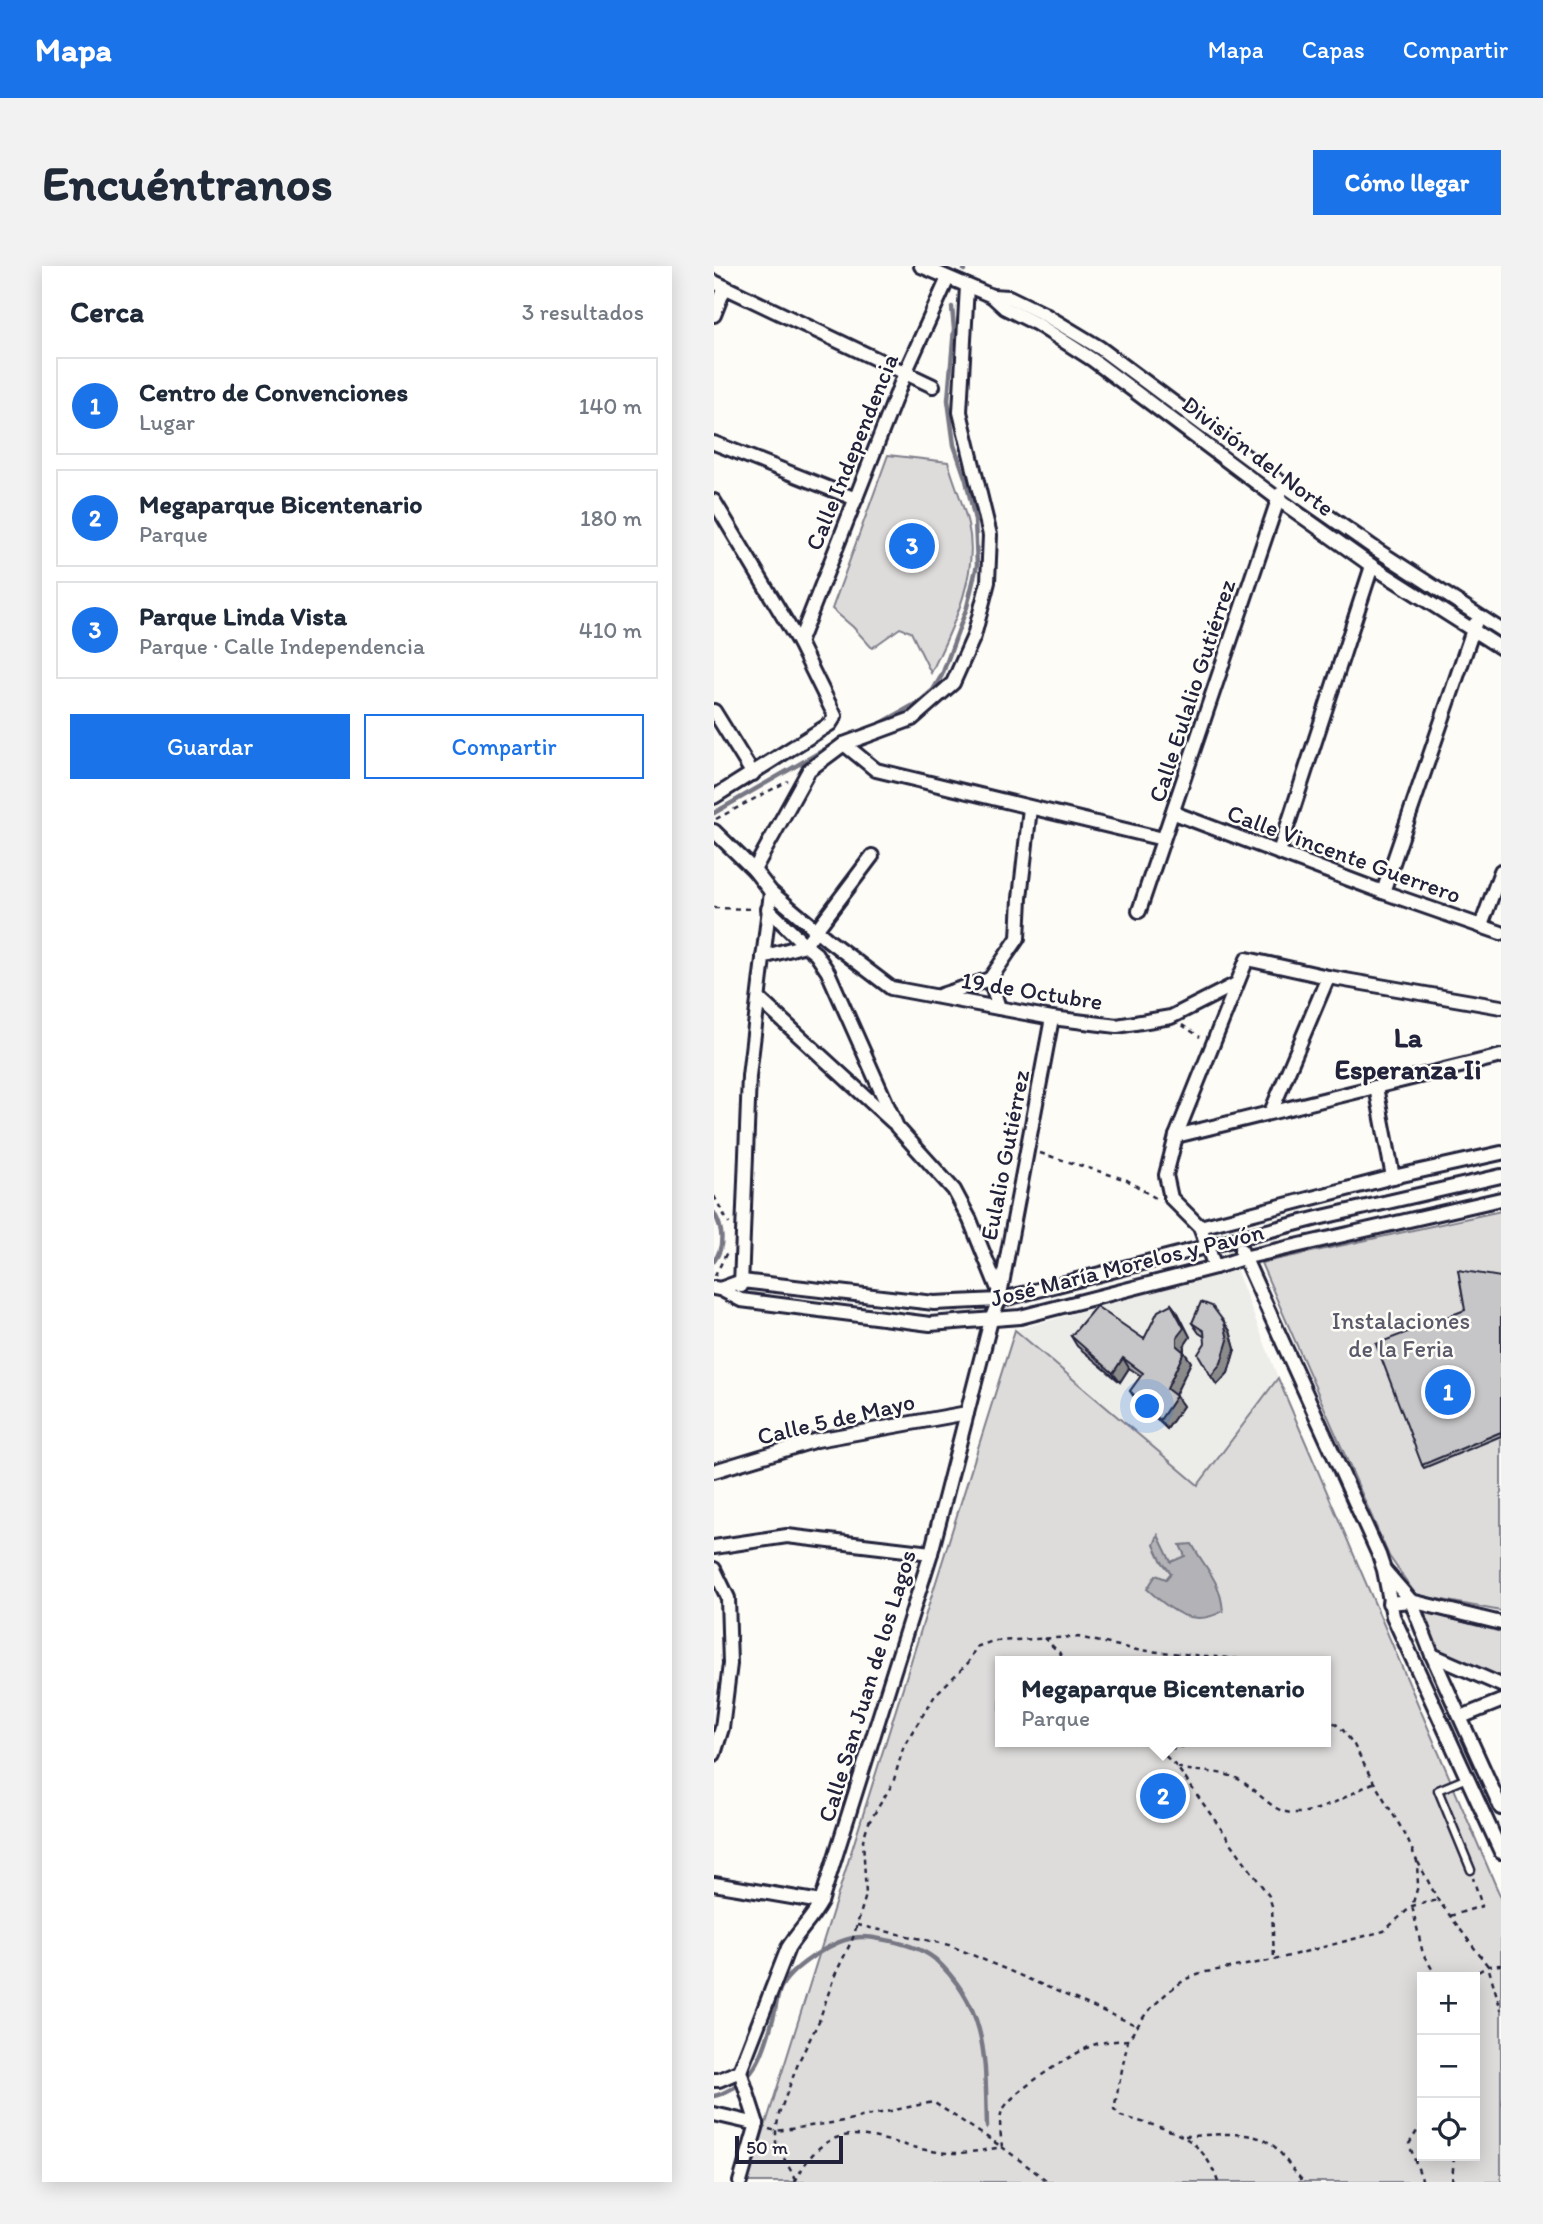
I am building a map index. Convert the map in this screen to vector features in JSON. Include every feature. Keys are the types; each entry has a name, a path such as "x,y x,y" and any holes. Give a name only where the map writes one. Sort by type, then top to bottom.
{"street":[{"name":"División del Norte","path":"920,266 992,296 1009,297 1042,313 1100,348 1284,485 1501,630"},
{"name":"Calle Independencia","path":"799,643 905,373 948,278"},
{"path":"714,315 720,285 933,386"},
{"path":"754,870 809,770 844,744 912,719 953,683 974,636 988,582 990,534 960,412 967,286"},
{"name":"División del Norte","path":"992,296 1005,308 1037,324 1093,360 1372,566 1501,648"},
{"path":"714,443 856,499"},
{"name":"Calle Eulalio Gutiérrez","path":"1139,911 1284,485"},
{"path":"714,501 799,643 835,716 830,724 714,797"},
{"path":"1279,852 1372,566"},
{"path":"1383,892 1479,616"},
{"path":"714,711 752,774"},
{"path":"844,744 876,770 1163,839"},
{"path":"937,996 990,979 1018,938 1030,807"},
{"name":"Calle Vincente Guerrero","path":"1174,813 1383,892 1501,933"},
{"name":"19 de Octubre","path":"714,831 754,870 772,892 828,940 891,988 1052,1018 1118,1026 1171,1017 1236,984"},
{"path":"763,957 806,945 872,856"},
{"path":"1481,926 1501,871"},
{"path":"741,1300 749,1076 772,892"},
{"path":"768,909 816,954 828,972 897,1127"},
{"path":"1214,1267 1200,1227 1171,1198 1166,1175 1175,1136 1247,959 1328,978 1501,1007"},
{"path":"1272,1112 1328,978"},
{"path":"990,979 999,1008"},
{"path":"759,999 897,1127 954,1190 970,1220 999,1297"},
{"name":"Eulalio Gutiérrez","path":"999,1297 1052,1018"},
{"path":"1175,1136 1501,1056"},
{"path":"1376,1087 1393,1177"},
{"path":"1200,1227 1393,1177 1501,1153"},
{"name":"José María Morelos y Pavón","path":"716,1285 741,1281 934,1303 999,1297 1501,1176"},
{"name":"José María Morelos y Pavón","path":"716,1285 741,1300 930,1324 1020,1317 1243,1258 1501,1199"},
{"path":"1238,1240 1243,1258 1384,1570 1393,1616 1501,1853"},
{"name":"Calle San Juan de los Lagos","path":"741,2074 788,1948 799,1930 813,1917 821,1902 930,1553 999,1297"},
{"name":"Calle 5 de Mayo","path":"714,1471 817,1440 967,1413"},
{"path":"714,1547 787,1536 930,1553"},
{"path":"714,1569 728,1598 730,1664 722,1728 714,1754"},
{"path":"1384,1570 1411,1601 1432,1655 1501,1808"},
{"path":"1389,1603 1411,1601 1501,1623"},
{"path":"1432,1655 1501,1685"},
{"path":"1461,1717 1501,1701"},
{"path":"714,1884 821,1902"},
{"path":"714,2080 741,2074 757,2124 740,2182"},
{"path":"714,2114 757,2124"}],"lane":[{"path":"1467,1778 1438,1790 1471,1870"}],"path":[{"path":"714,820 809,770"},
{"path":"714,908 768,909"},
{"path":"1171,1017 1211,1045"},
{"path":"1027,1149 1127,1180 1158,1200"},
{"path":"714,1196 733,1234"},
{"path":"716,1285 730,1244"},
{"path":"796,2181 776,2144 779,2114 857,1925 866,1895 863,1840 868,1824 893,1783 904,1745 936,1694 968,1663 976,1647 993,1641 1078,1637 1138,1650 1206,1656"},
{"path":"1044,1638 1063,1656"},
{"path":"1331,1721 1343,1730 1354,1745 1373,1783 1406,1836 1438,1900 1488,1966 1501,2010"},
{"path":"1156,1747 1177,1767 1269,1896 1272,1906 1274,1960"},
{"path":"1160,1751 1179,1747"},
{"path":"1177,1767 1191,1772 1224,1774 1240,1780 1282,1811 1298,1814 1317,1809 1373,1783"},
{"path":"1417,1861 1418,1886 1412,1906 1423,1954 1434,1972"},
{"path":"1450,1916 1482,1906 1471,1870"},
{"path":"1304,2182 1274,2146 1262,2139 1247,2135 1185,2136 1121,2116 1114,2109 1128,2040 1155,2005 1186,1979 1206,1972 1274,1960 1384,1931 1412,1906 1438,1900"},
{"path":"857,1925 949,1945 1138,2026"},
{"path":"1478,1972 1488,1966 1501,1965"},
{"path":"1002,2147 1001,2113 1008,2102 1062,2060 1081,2050 1099,2043 1128,2040"},
{"path":"757,2124 776,2131 838,2122 933,2102 1002,2147 1049,2182"},
{"path":"1417,2131 1409,2144 1423,2181 1430,2182"},
{"path":"796,2181 810,2155 823,2143 841,2136 862,2133 954,2153 1002,2147"},
{"path":"1185,2136 1211,2163 1218,2182"},
{"path":"1452,2182 1454,2161"}],"shaded area":[{"path":"1236,1269 1278,1378 1198,1486 1015,1330"},
{"path":"1158,1535 1171,1562 1185,1556 1180,1545 1192,1544 1216,1583 1223,1611 1201,1618 1182,1615 1147,1589 1156,1575 1166,1579 1171,1573 1154,1545"}],"green space":[{"path":"888,455 948,462 968,524 971,543 967,582 955,620 931,673 911,632 900,628 872,648 832,609"},
{"name":"Instalaciones de la Feria","path":"1501,1211 1501,1611 1416,1595 1389,1556 1261,1263"},
{"path":"1015,1330 1198,1485 1278,1378 1501,1898 1501,2182 744,2182 759,2146"},
{"path":"1418,1610 1501,1632 1501,1678 1438,1650"}],"building":[{"path":"1458,1270 1501,1277 1501,1432 1422,1465 1376,1344 1465,1310"},
{"path":"1201,1302 1212,1306 1224,1322 1228,1340 1221,1363 1211,1376 1198,1354 1205,1343 1204,1331 1192,1323"},
{"path":"1171,1304 1184,1328 1177,1337 1177,1346 1184,1352 1167,1389 1176,1396 1160,1420 1130,1391 1143,1373 1123,1358 1113,1373 1071,1336 1096,1306 1144,1339 1158,1311"}],"waterway":[{"path":"964,270 966,266"},
{"path":"878,725 919,702 933,690 942,675 967,607 977,565 975,520 966,480 954,445 948,400 954,329 952,307"},
{"path":"714,813 834,744"},
{"path":"714,1213 722,1237 720,1250 714,1261"},
{"path":"714,2096 742,2082 756,2066 768,2035 780,1989 785,1981 812,1957 834,1945 844,1940 870,1937 901,1943 930,1955 953,1978 966,1997 975,2016 984,2057 987,2127"}],"place":[{"name":"Parque Linda Vista","path":"912,546"},
{"name":"Centro de Convenciones","path":"1448,1392"},
{"name":"Megaparque Bicentenario","path":"1163,1796"}],"district":[{"name":"La Esperanza Ii","path":"1408,1053"}]}
